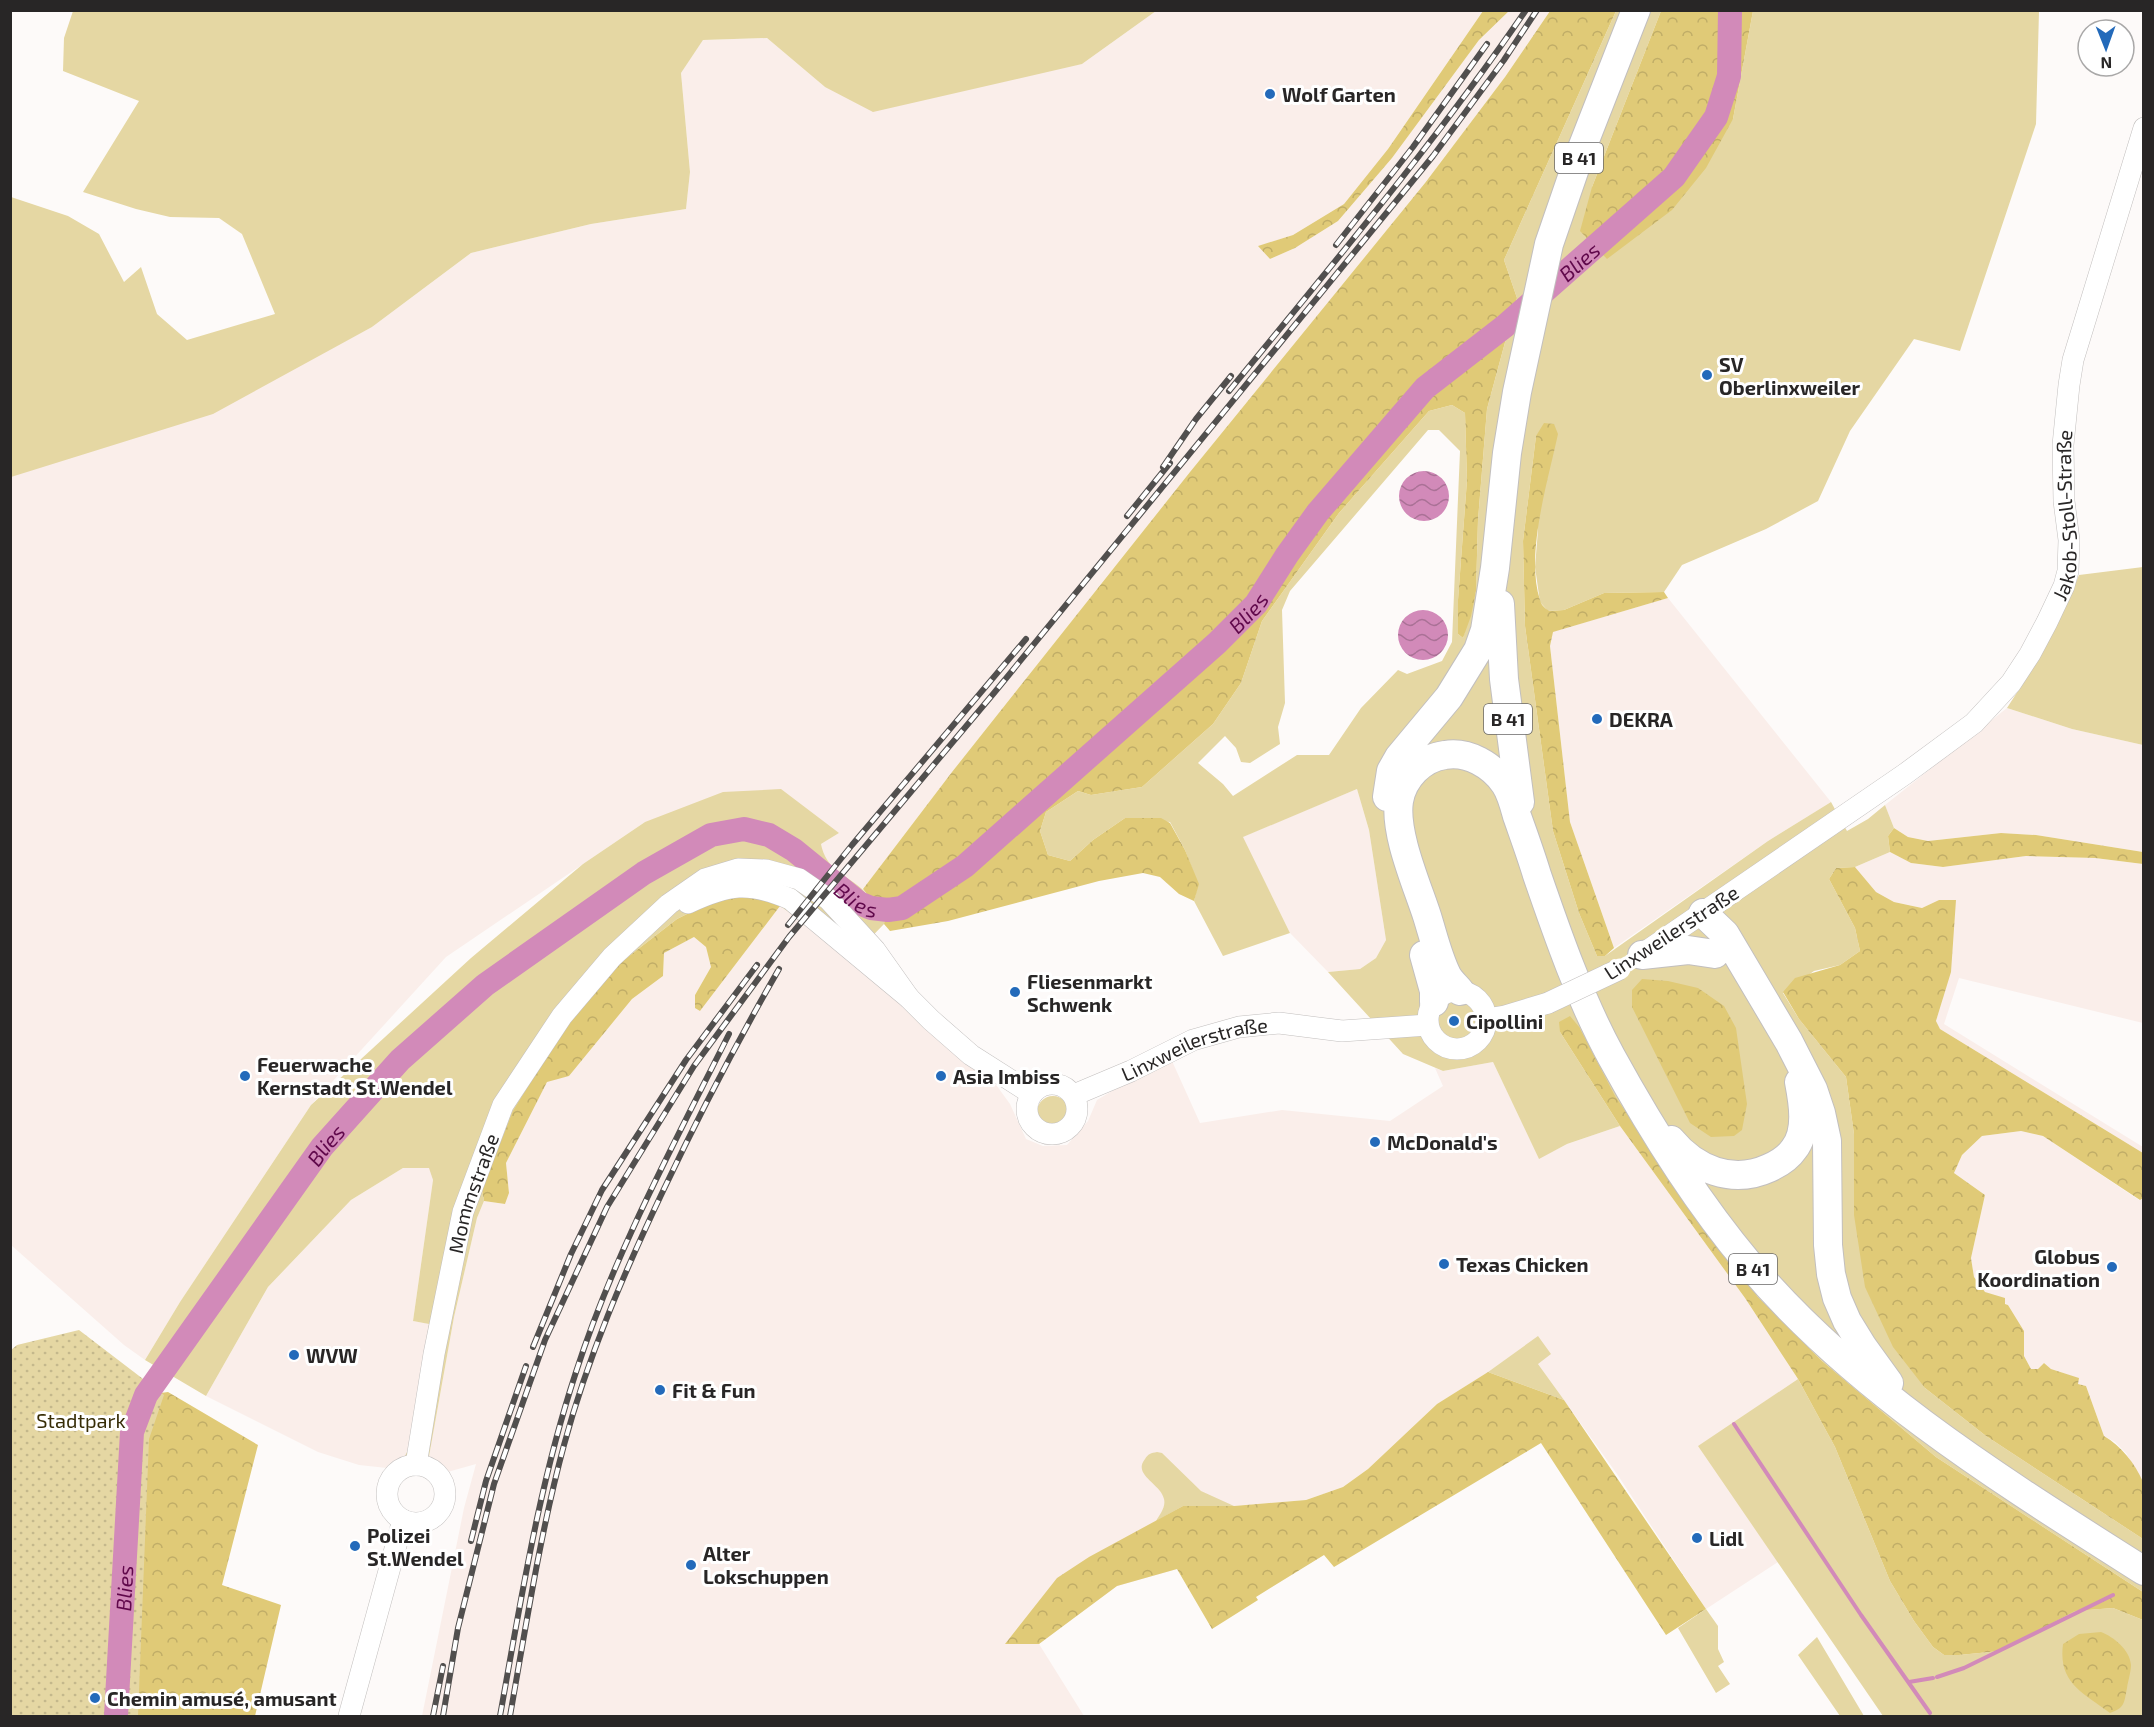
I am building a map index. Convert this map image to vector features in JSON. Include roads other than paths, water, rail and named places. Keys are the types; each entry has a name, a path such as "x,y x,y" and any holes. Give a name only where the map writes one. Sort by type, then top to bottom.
{"highway":[{"name":"B 41","path":"1636,10 1582,148 1549,244 1530,326 1507,453 1501,511 1498,566 1504,679 1510,736 1520,800 1554,923 1609,1052 1656,1137 1713,1219 1751,1266 1790,1308 1876,1387 1947,1441 2144,1571"},
{"path":"1431,1014 1431,981 1387,823 1387,790 1391,771 1399,757 1449,697 1478,651 1485,630 1490,602 1501,511"},
{"path":"1460,991 1448,978 1435,942 1404,847 1400,824 1400,799 1404,787 1422,764 1436,756 1451,754 1469,757 1484,763 1506,785 1554,923"},
{"path":"1609,1052 1654,1119 1677,1147 1697,1164 1716,1173 1737,1176 1760,1172 1779,1163 1794,1149 1802,1131 1803,1110 1799,1083 1781,1048 1746,993 1709,947 1700,916"},
{"path":"1700,916 1725,934 1789,1042 1816,1097 1827,1141 1827,1245 1837,1298 1863,1347 1889,1383 1914,1411 1947,1441"},
{"path":"1631,962 1688,950 1715,954"}],"main road":[{"name":"Jakob-Stoll-Straße","path":"1843,818 1974,723 1992,705 2011,683 2030,654 2064,586 2069,555 2064,501 2063,445 2073,360 2144,128"},
{"name":"Linxweilerstraße","path":"1486,1018 1505,1016 1548,1004 1631,962 1843,818"},
{"name":"Mommstraße","path":"416,1465 434,1354 463,1212 503,1105 562,1016 612,957 676,909 711,893 736,878 790,899 909,998 971,1054 1032,1094"},
{"name":"Linxweilerstraße","path":"1074,1095 1131,1071 1192,1040 1239,1027 1279,1023 1342,1031 1431,1014 1449,992 1460,991"},
{"path":"1431,1014 1437,1041 1444,1046 1460,1048 1469,1046 1480,1037 1486,1018 1478,1000 1460,991"},
{"path":"1053,1084 1061,1085 1074,1095 1077,1110 1073,1123 1061,1133 1053,1134 1038,1130 1028,1118 1028,1101 1032,1094 1038,1088 1053,1084"},
{"path":"416,1465 432,1470 440,1478 444,1488 444,1501 440,1510 432,1518 419,1522 403,1520 390,1506 387,1488 395,1473 408,1466 416,1465"},
{"path":"349,1716 403,1520"}],"water":[{"path":"1419,471 1429,471 1442,478 1449,491 1449,501 1442,514 1429,521 1419,521 1410,517 1403,510 1399,501 1399,491 1403,482 1410,475"},
{"path":"1418,610 1428,610 1441,617 1448,630 1448,640 1441,653 1428,660 1418,660 1409,656 1402,649 1398,640 1398,630 1402,621 1409,614"}],"waterway":[{"name":"Blies","path":"116,1716 132,1432 146,1395 322,1147 400,1060 485,985 644,873 711,835 744,829 769,835 794,850 859,903 871,908 888,910 902,908 965,866 1217,643 1256,604 1318,512 1425,388 1505,326 1674,177 1716,117 1729,76 1730,10"},
{"path":"1734,1424 1861,1615 1930,1713"},
{"path":"1937,1677 1964,1668 2113,1595"},
{"path":"1909,1682 1933,1678"}],"railway":[{"path":"1229,391 1419,156 1526,10"},
{"path":"443,1716 458,1628 494,1484 545,1340 607,1207 694,1066 789,937 994,693 1433,156 1504,60 1537,10"},
{"path":"1336,245 1413,147 1487,44"},
{"path":"1163,467 1196,419 1231,376"},
{"path":"1127,516 1170,463"},
{"path":"788,925 852,845 1026,639"},
{"path":"533,1347 571,1254 602,1190 686,1060 757,965"},
{"path":"510,1716 555,1479 584,1379 634,1253 704,1107 779,969"},
{"path":"500,1716 541,1499 576,1372 591,1328 627,1242 666,1158 729,1034"},
{"path":"471,1541 486,1481 526,1366"},
{"path":"433,1716 443,1666"}],"place":[{"name":"Wolf Garten","path":"1270,94"},
{"name":"SV Oberlinxweiler","path":"1707,375"},
{"name":"DEKRA","path":"1597,719"},
{"name":"Fliesenmarkt Schwenk","path":"1015,992"},
{"name":"Cipollini","path":"1454,1021"},
{"name":"Feuerwache Kernstadt St.Wendel","path":"245,1076"},
{"name":"Asia Imbiss","path":"941,1076"},
{"name":"McDonald's","path":"1375,1142"},
{"name":"Texas Chicken","path":"1444,1264"},
{"name":"Globus Koordination","path":"2112,1267"},
{"name":"WVW","path":"294,1355"},
{"name":"Fit & Fun","path":"660,1390"},
{"name":"Lidl","path":"1697,1538"},
{"name":"Polizei St.Wendel","path":"355,1546"},
{"name":"Alter Lokschuppen","path":"691,1565"},
{"name":"Chemin amusé, amusant","path":"95,1698"}],"park label":[{"name":"Stadtpark","path":"81,1420"}]}
